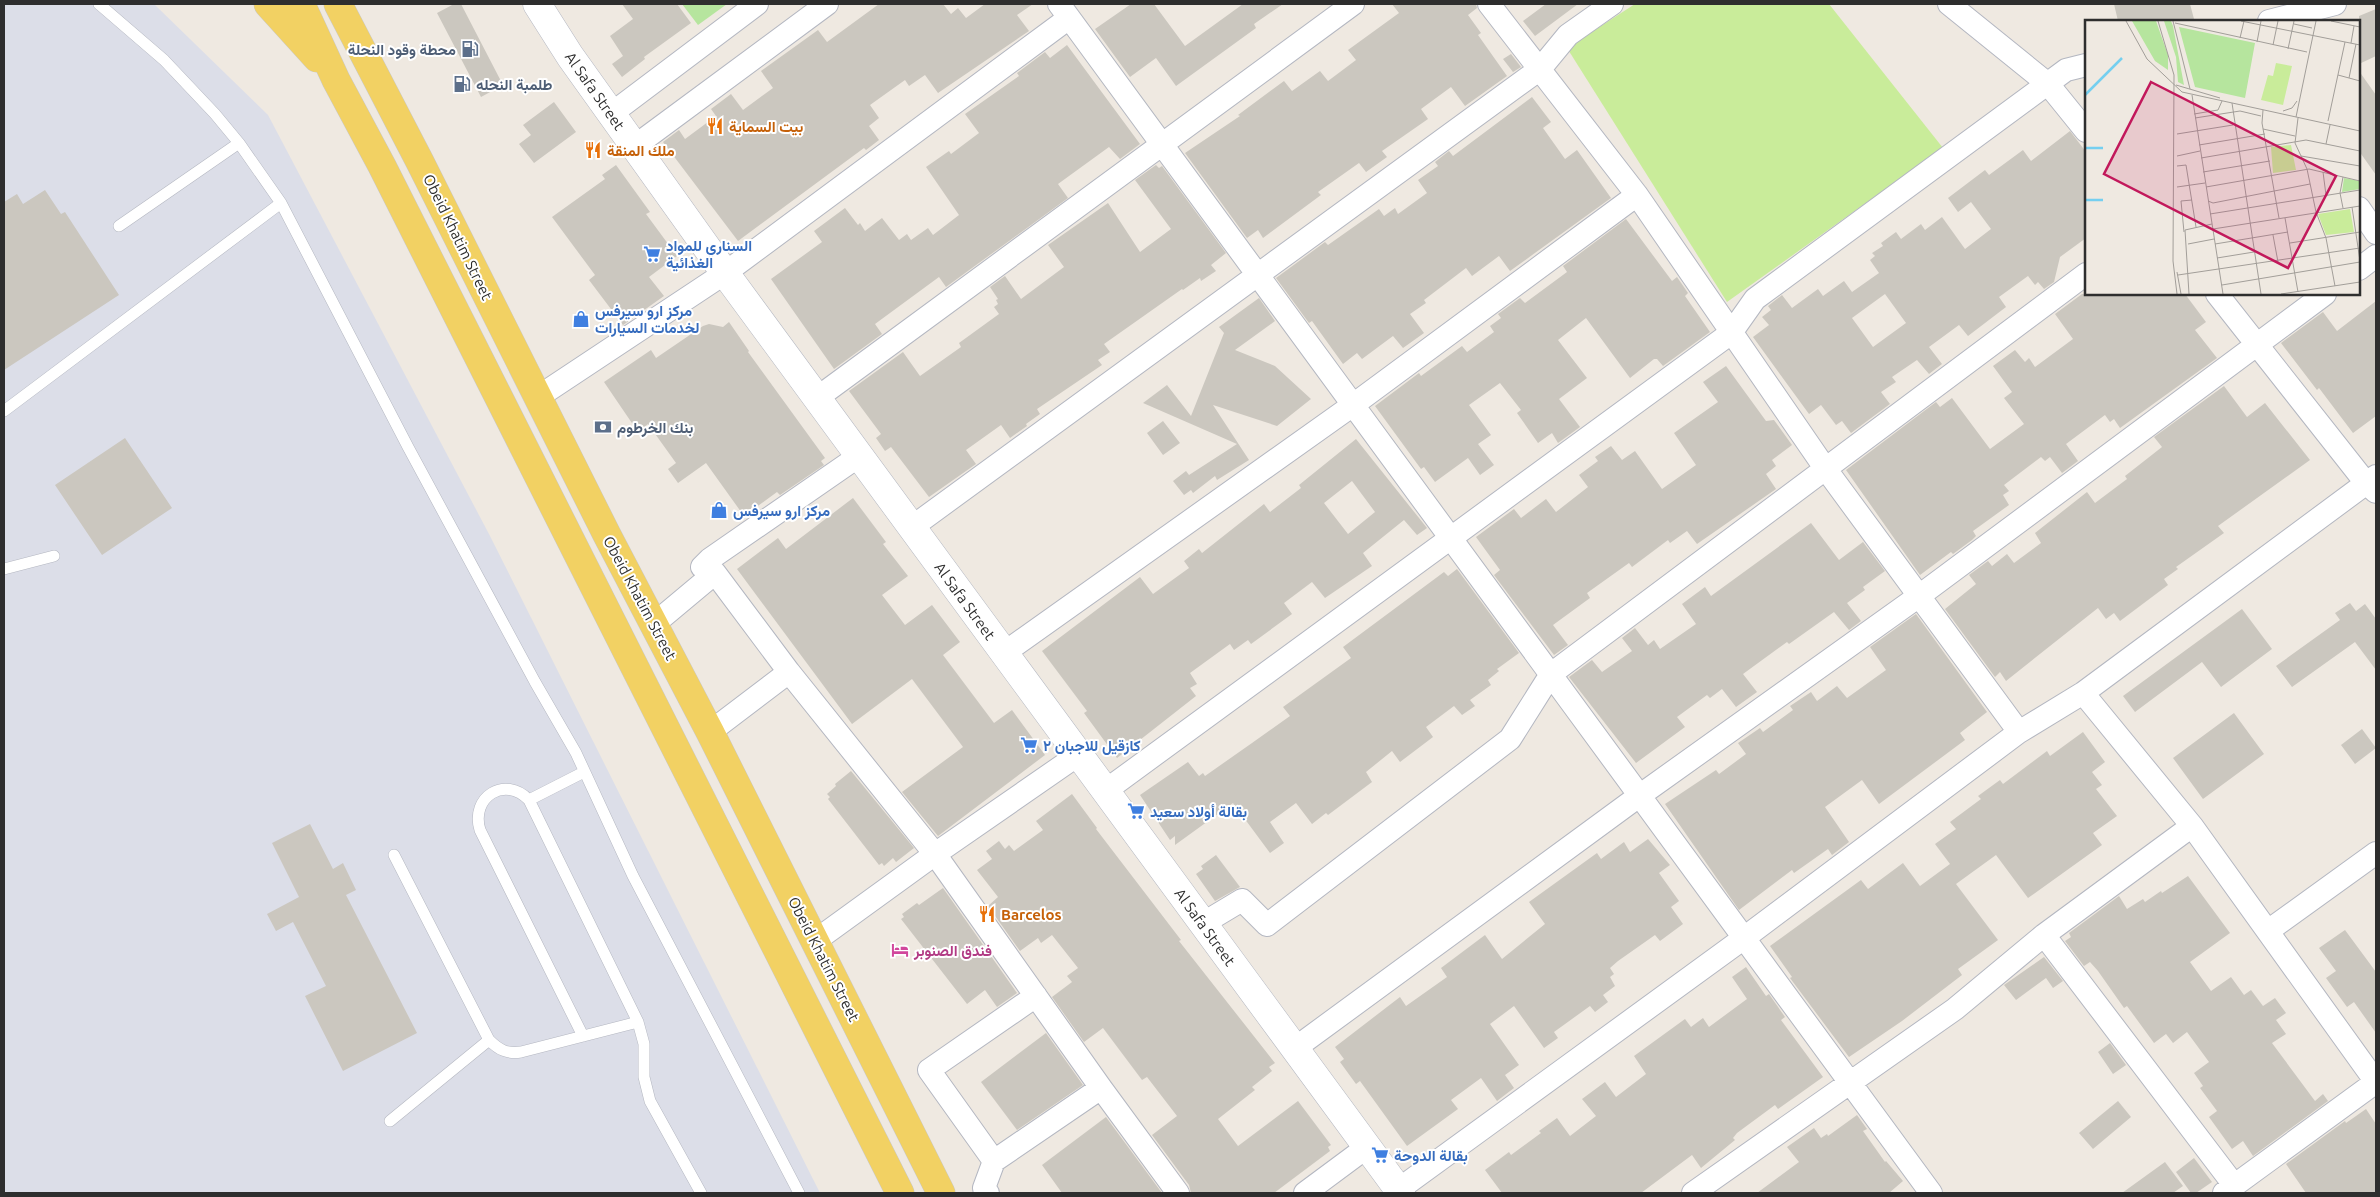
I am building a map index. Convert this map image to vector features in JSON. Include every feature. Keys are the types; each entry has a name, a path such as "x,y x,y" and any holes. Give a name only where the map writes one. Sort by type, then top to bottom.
{"main road":[{"path":"268,4 336,80"},
{"path":"302,4 336,80 382,166 900,1193"},
{"name":"Obeid Khatim Street","path":"338,4 410,141 538,397 710,732 941,1193"}],"street":[{"name":"Al Safa Street","path":"537,4 611,114 725,273 1400,1192"},
{"path":"611,114 757,4"},
{"path":"634,146 827,4"},
{"path":"816,398 1353,4"},
{"path":"1489,4 1637,195 1825,468 2019,732"},
{"path":"912,527 1540,69 1568,35 1612,4"},
{"path":"1949,4 2048,84 2085,130"},
{"path":"2273,20 2335,4"},
{"path":"538,397 725,273 1064,11 1931,1193"},
{"path":"1105,791 1731,333 1755,299 2066,70 2085,65"},
{"path":"1004,654 1353,405 1637,195"},
{"path":"2360,209 2376,233"},
{"path":"2360,268 2376,256"},
{"path":"1202,924 1242,900 1267,925 1510,739 1550,674 2085,275"},
{"path":"1400,1192 2019,732 2083,693 2373,484 2256,344 2218,295"},
{"path":"1294,1049 1640,796 1919,596 2324,295"},
{"path":"859,456 736,540 702,567 715,574 789,672 935,854 1178,1193"},
{"path":"654,624 715,574"},
{"path":"710,732 789,672"},
{"path":"2044,935 2229,1189 2376,1082 2192,826 2083,693"},
{"path":"815,941 1078,754"},
{"path":"1693,1193 1849,1081 1955,1008 2044,935 2192,826"},
{"path":"2268,931 2376,853"},
{"path":"994,1161 929,1070 1036,996"},
{"path":"988,1193 984,1188 994,1161 1101,1088"},
{"path":"1305,1193 1367,1148"}],"lane":[{"path":"99,4 184,80 239,143 281,203 412,455 535,682 576,753 633,876 799,1193"},
{"path":"119,226 239,143"},
{"path":"4,411 281,203"},
{"path":"4,569 54,556"},
{"path":"529,800 584,772"},
{"path":"583,1036 478,822 480,806 485,798 499,790 516,791 529,800 638,1022 644,1044 644,1076 650,1101 701,1193"},
{"path":"394,855 489,1040 503,1052 512,1053 638,1022"},
{"path":"390,1121 489,1040"}],"shaded area":[{"path":"4,4 154,4 268,115 490,536 820,1193 4,1193"}],"green space":[{"path":"682,4 727,4 698,25"},
{"path":"1635,4 1829,4 1943,148 1727,302 1567,48"}],"building":[{"name":"محطة وقود النحلة","path":"454,4 461,4 503,85 481,97 437,13"},
{"path":"622,4 677,4 691,23 644,57 645,59 622,77 612,64 623,56 610,36 633,19"},
{"path":"879,4 943,4 951,14 958,8 966,18 985,4 1033,4 1017,15 1029,31 938,93 925,75 909,86 905,80 870,105 879,118 869,126 879,140 866,150 864,148 738,241 663,142 679,130 685,139 716,116 711,109 731,94 743,110 773,88 761,71 818,30 827,42"},
{"path":"1131,4 1154,4 1185,46 1243,4 1283,4 1254,24 1256,28 1176,86 1156,58 1130,77 1095,29"},
{"path":"1392,4 1476,4 1477,8 1468,15 1481,33 1478,35 1507,76 1465,106 1451,87 1421,109 1428,119 1382,151 1387,157 1366,172 1359,163 1318,192 1321,195 1263,238 1258,230 1247,238 1185,153 1240,116 1238,115 1284,81 1292,91 1320,71 1328,81 1356,60 1348,50 1399,13"},
{"path":"1546,4 1578,4 1535,36 1523,21"},
{"path":"2114,4 2190,4 2194,19 2188,20 2118,20"},
{"path":"2376,9 2376,56 2360,64 2360,20 2359,16"},
{"path":"1067,45 1140,144 1120,159 1109,147 1058,184 1068,198 946,287 939,277 875,324 882,334 834,369 771,279 822,242 814,231 845,208 865,231 882,218 899,240 907,234 911,240 928,228 933,235 959,215 926,167 949,151 951,154 979,133 965,114 1019,76 1017,73 1045,52 1050,58"},
{"path":"1511,54 1521,67 1513,72 1503,59"},
{"path":"2360,72 2376,95 2376,175 2360,152"},
{"path":"1532,97 1551,122 1543,128 1565,159 1577,150 1611,198 1510,271 1499,256 1472,276 1466,268 1424,300 1426,303 1410,314 1424,333 1403,348 1393,336 1362,359 1357,353 1343,364 1312,321 1309,323 1276,278 1325,242 1328,245 1379,209 1384,216 1395,208 1398,214 1427,193 1418,180 1438,166 1435,162 1449,151 1453,156"},
{"path":"554,102 576,132 534,163 519,144 531,135 523,125"},
{"path":"2070,131 2085,151 2085,239 2060,257 2054,282 2044,289 2038,282 2035,285 2028,276 1999,297 2006,307 1968,336 1959,325 1929,347 1942,364 1929,374 1917,360 1892,377 1896,382 1881,392 1890,404 1851,433 1842,421 1836,425 1821,405 1809,414 1753,337 1769,325 1762,317 1771,310 1768,306 1782,295 1792,308 1818,289 1823,296 1844,281 1852,292 1879,273 1870,260 1875,256 1872,253 1883,246 1881,243 1896,232 1901,239 1921,224 1925,230 1942,217 1965,249 1991,229 1971,202 1958,212 1948,198 1985,170 1989,175 2023,150 2031,161","holes":["1885,294 1906,323 1873,347 1852,318"]},
{"path":"616,165 650,212 646,214 677,256 649,277 664,296 623,325 589,280 595,275 552,217 605,179 602,175"},
{"path":"1156,165 1159,168 1162,166 1226,253 1211,265 1216,271 1201,281 1200,278 1182,289 1104,344 1110,352 1098,360 1102,365 1037,409 1040,414 1026,424 1027,426 1010,438 1001,425 966,450 976,464 929,497 891,447 885,451 876,438 881,434 849,391 903,352 920,376 961,347 959,343 999,314 994,307 998,304 996,300 998,299 990,287 1005,276 1021,299 1064,267 1048,245 1108,203 1140,252 1171,229 1135,180"},
{"path":"45,190 61,214 65,212 119,295 4,370 4,202 17,194 23,204"},
{"path":"1626,219 1672,281 1677,277 1688,293 1685,296 1710,332 1663,366 1657,359 1654,359 1630,378 1586,318 1558,340 1587,378 1559,399 1580,427 1558,443 1552,433 1538,443 1517,413 1521,410 1500,383 1469,405 1491,435 1478,444 1494,465 1480,475 1468,458 1435,482 1424,467 1421,469 1375,406 1419,373 1421,376 1462,346 1467,352 1494,332 1490,326 1501,318 1498,314 1520,298 1525,303 1567,272 1563,266"},
{"path":"2082,294 2186,295 2206,322 2195,330 2217,358 2120,428 2114,419 2110,422 2105,415 2066,444 2078,461 2062,473 2050,457 2045,461 2041,457 2004,485 2009,491 2003,495 2009,505 1973,531 1976,536 1972,540 1953,554 1951,552 1920,575 1846,470 1936,402 1940,407 1952,398 1990,449 2024,424 2004,398 2012,392 1993,366 2015,350 2025,362 2029,358 2035,367 2073,339 2055,314"},
{"path":"1259,298 1275,321 1235,350 1275,366 1311,399 1277,426 1213,405 1249,460 1217,480 1215,476 1193,493 1191,490 1184,495 1173,481 1186,471 1189,475 1237,444 1143,403 1167,385 1191,416 1224,333 1219,327"},
{"path":"2376,301 2376,416 2353,433 2319,388 2317,390 2281,343 2323,312 2337,331"},
{"path":"729,322 748,352 825,458 821,461 824,465 780,495 777,492 744,516 706,463 678,483 668,469 676,463 648,424 638,432 604,382 651,350 656,358 703,326 709,324 723,327"},
{"path":"1726,366 1766,421 1774,420 1792,445 1772,460 1776,466 1766,474 1776,489 1697,544 1687,531 1670,543 1668,540 1632,567 1629,563 1587,593 1590,598 1553,625 1568,645 1554,655 1494,575 1500,570 1476,537 1514,509 1521,518 1546,499 1556,512 1588,487 1579,475 1598,461 1595,457 1611,446 1622,460 1635,451 1662,489 1696,465 1674,433 1718,402 1703,382"},
{"path":"2224,386 2247,417 2265,403 2310,460 2218,526 2224,533 2176,567 2178,569 2164,579 2168,585 2120,621 2114,613 2106,619 2098,608 2006,681 2000,672 1995,677 1945,609 1976,584 1969,575 1988,561 1992,566 2007,554 2014,563 2041,543 2035,533 2087,492 2095,503 2127,479 2125,476 2162,447 2154,437"},
{"path":"1163,421 1180,443 1163,455 1147,433"},
{"path":"125,438 172,508 102,555 55,485"},
{"path":"1356,439 1427,528 1417,535 1404,520 1363,553 1372,566 1325,598 1312,582 1284,603 1292,614 1251,644 1248,640 1234,650 1230,644 1190,673 1197,684 1190,688 1196,696 1117,758 1084,713 1087,711 1042,651 1140,577 1153,594 1189,568 1184,561 1199,549 1202,553 1264,504 1270,512 1301,488 1299,485","holes":["1352,481 1375,512 1348,534 1324,503"]},
{"path":"853,498 886,542 883,544 908,576 882,595 905,625 932,605 960,642 943,655 994,723 1012,710 1045,755 938,836 902,792 963,747 912,679 852,724 737,569 778,538 786,549"},
{"path":"1811,523 1839,560 1863,542 1885,571 1863,587 1865,590 1847,603 1861,621 1849,630 1834,612 1789,644 1787,642 1743,674 1757,692 1736,707 1722,689 1710,698 1707,695 1677,717 1685,727 1636,763 1569,677 1592,660 1602,672 1632,651 1622,638 1635,628 1648,645 1654,640 1660,649 1696,624 1682,604 1705,587 1711,596"},
{"path":"1457,569 1519,653 1497,669 1499,671 1488,680 1491,685 1470,700 1475,706 1462,715 1454,706 1426,727 1433,737 1400,762 1392,751 1366,772 1372,782 1328,815 1326,813 1312,824 1296,803 1270,822 1284,843 1270,853 1233,803 1175,845 1175,836 1170,840 1140,795 1188,762 1199,776 1203,773 1205,776 1290,716 1283,707 1351,658 1343,647 1444,572 1448,576"},
{"path":"2350,603 2356,611 2365,604 2376,619 2376,670 2355,642 2292,687 2276,666 2340,620 2335,613"},
{"path":"2242,609 2272,649 2221,687 2202,662 2135,712 2123,696"},
{"path":"1916,614 1987,712 1960,733 1965,740 1879,804 1862,780 1825,807 1849,842 1832,855 1828,849 1794,873 1792,870 1739,910 1665,804 1716,770 1719,774 1746,754 1738,743 1760,728 1763,732 1793,710 1790,706 1811,692 1817,701 1837,686 1847,698 1886,670 1870,647"},
{"path":"2234,713 2264,754 2203,799 2173,758"},
{"path":"2362,729 2376,748 2355,764 2341,745"},
{"path":"2083,732 2105,762 2092,772 2102,785 2096,789 2117,816 2093,833 2102,845 2028,898 1996,855 1956,884 1998,940 1958,969 1962,975 1902,1021 1849,1057 1790,978 1792,977 1770,946 1861,880 1868,889 1903,863 1920,886 1950,864 1935,844 1956,829 1950,822 1981,799 1978,796 2000,780 2003,784 2047,751 2050,756"},
{"path":"851,771 914,848 896,862 893,858 884,866 882,863 879,865 828,799 830,797 827,794 836,786 835,784"},
{"path":"1072,794 1096,829 1181,940 1179,941 1275,1063 1269,1067 1272,1071 1252,1087 1255,1090 1218,1119 1238,1146 1298,1101 1331,1145 1328,1147 1330,1151 1274,1193 1191,1193 1189,1185 1152,1135 1177,1116 1147,1077 1142,1080 1103,1028 1084,1042 1052,997 1072,982 1067,976 1078,968 1052,935 1041,943 1038,938 1020,951 988,906 998,897 977,870 992,859 986,851 999,841 1005,849 1009,845 1014,851 1043,830 1036,821"},
{"path":"310,824 333,869 343,863 356,890 346,895 417,1033 343,1071 305,996 326,986 293,922 276,931 267,914 299,897 272,843"},
{"path":"1648,839 1670,865 1659,873 1679,901 1671,907 1683,924 1660,941 1655,935 1610,968 1614,974 1610,977 1615,986 1603,995 1608,1002 1595,1012 1590,1006 1554,1032 1558,1038 1544,1048 1514,1006 1490,1024 1519,1065 1505,1075 1514,1088 1497,1101 1481,1078 1451,1100 1458,1109 1407,1146 1360,1081 1356,1084 1340,1062 1344,1059 1335,1047 1400,997 1406,1006 1447,977 1441,968 1485,935 1502,959 1545,924 1529,902 1597,853 1601,859 1624,842 1630,852"},
{"path":"1216,855 1240,887 1215,901 1196,874 1203,869 1201,866"},
{"path":"2188,876 2230,933 2190,962 2211,991 2231,977 2244,995 2251,990 2263,1006 2275,998 2286,1013 2276,1020 2286,1034 2272,1043 2315,1101 2323,1094 2328,1101 2253,1156 2243,1141 2232,1149 2209,1117 2217,1111 2200,1088 2203,1086 2194,1073 2209,1062 2187,1032 2173,1043 2166,1034 2154,1043 2127,1006 2124,1008 2098,971 2090,962 2084,966 2065,941 2071,937 2069,933 2119,896 2127,909 2143,899 2145,902 2161,891 2162,893"},
{"path":"943,888 1017,993 997,1007 985,990 967,1004 901,919 904,917 902,914 917,903 919,905"},
{"path":"2345,930 2376,972 2376,1033 2354,1002 2347,1007 2326,978 2336,971 2319,948"},
{"path":"2044,957 2063,981 2053,988 2046,978 2016,1000 2004,985"},
{"path":"1746,967 1766,996 1769,994 1785,1017 1781,1020 1823,1077 1778,1109 1775,1105 1737,1133 1733,1138 1735,1140 1701,1168 1692,1155 1641,1193 1502,1193 1485,1170 1509,1152 1511,1155 1541,1133 1539,1131 1557,1118 1570,1136 1596,1116 1582,1099 1605,1082 1616,1097 1646,1074 1634,1056 1685,1019 1691,1027 1703,1018 1709,1027 1747,999 1732,977"},
{"path":"1046,1033 1083,1085 1017,1130 981,1082"},
{"path":"2110,1043 2126,1065 2113,1074 2098,1052"},
{"path":"2118,1101 2131,1117 2093,1149 2079,1133"},
{"path":"2366,1109 2376,1124 2376,1193 2306,1193 2286,1164 2345,1121 2346,1123"},
{"path":"1857,1115 1867,1129 1863,1131 1885,1162 1903,1181 1889,1193 1757,1193 1799,1162 1787,1147 1814,1128 1821,1138 1827,1134 1828,1136"},
{"path":"1106,1117 1162,1193 1062,1193 1042,1165"},
{"path":"2194,1158 2212,1182 2196,1193 2191,1193 2176,1172"},
{"path":"2165,1162 2183,1186 2173,1193 2122,1193"}],"place":[{"name":"محطة وقود النحلة","path":"470,49"},
{"name":"طلمبة النحله","path":"462,84"},
{"name":"بيت السماية","path":"715,126"},
{"name":"ملك المنقة","path":"593,150"},
{"name":"السناري للمواد الغذائية","path":"652,254"},
{"name":"مركز ارو سيرفس لخدمات السيارات","path":"581,319"},
{"name":"بنك الخرطوم","path":"603,427"},
{"name":"مركز ارو سيرفس","path":"719,510"},
{"name":"كازقيل للاجبان ٢","path":"1029,745"},
{"name":"بقالة أولاد سعيد","path":"1136,811"},
{"name":"Barcelos","path":"987,914"},
{"name":"فندق الصنوبر","path":"900,950"},
{"name":"بقالة الدوحة","path":"1380,1155"}]}
